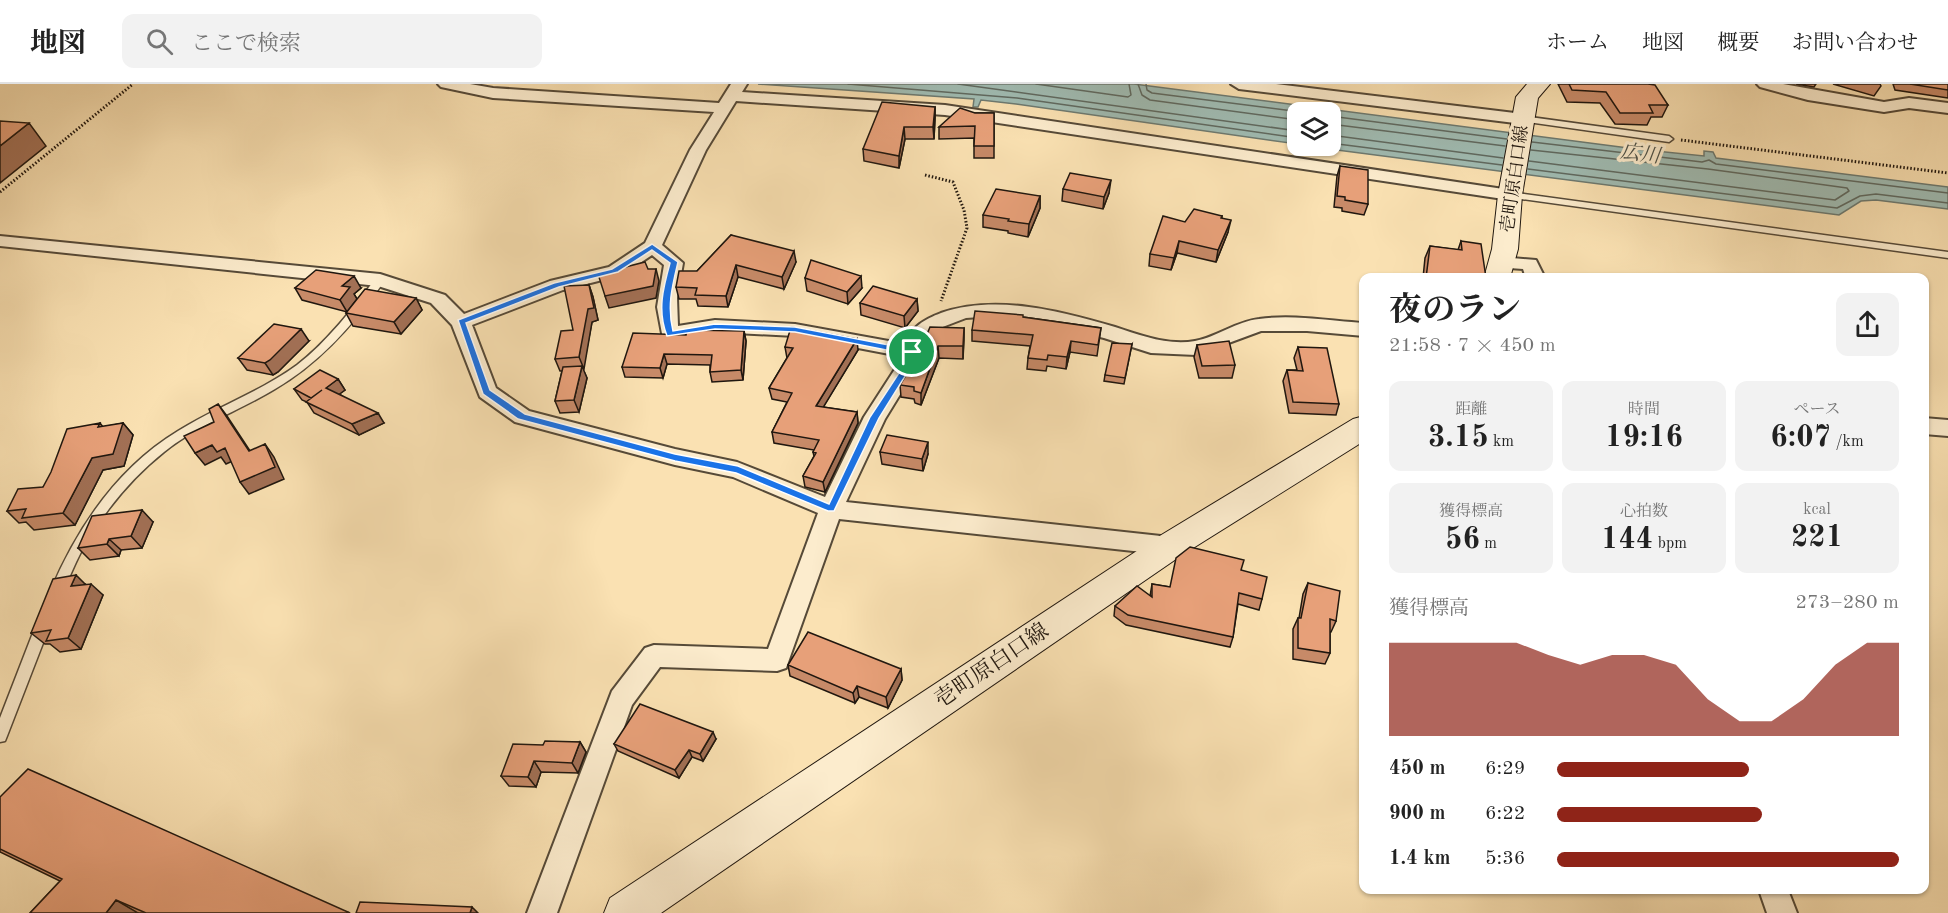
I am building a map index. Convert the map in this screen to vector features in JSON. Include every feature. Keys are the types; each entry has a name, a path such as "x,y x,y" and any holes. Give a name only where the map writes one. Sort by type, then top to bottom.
{"main road":[{"name":"壱町原白口線","path":"1499,270 1505,249 1527,97 1539,84"},
{"name":"壱町原白口線","path":"625,913 1170,546 1359,430"}],"street":[{"path":"447,84 493,93 732,94 945,110 1512,189"},
{"path":"1239,84 1522,121"},
{"path":"1765,84 1808,95 1884,107 1909,103 1948,108"},
{"path":"461,322 557,285 615,271 652,246 698,150 732,94"},
{"path":"0,241 380,280 438,299 461,322 487,392 522,417 675,457 738,470 831,509 1170,546"},
{"path":"652,246 674,262 666,293 665,315 670,334 715,326 795,330 912,352"},
{"path":"1499,270 1530,264 1534,273"},
{"path":"542,913 621,699 654,656 777,660 831,509 875,417 905,370 917,338 933,323 964,312 995,310 1029,314 1108,332 1151,346 1196,348 1259,325 1307,325 1359,330"},
{"path":"1929,426 1948,428"},
{"path":"1775,894 1782,913"}],"lane":[{"path":"1522,121 1669,139"},
{"path":"1512,189 1948,255"},
{"path":"0,736 66,565 122,481 181,434 300,368 342,328 380,280"}],"path":[{"path":"0,192 133,84"},
{"path":"1669,139 1948,173"},
{"path":"925,175 954,182 964,210 967,228 933,323"}],"water":[{"path":"758,84 1134,84 1287,104 1287,143 981,100 978,107 973,107 974,99"},
{"name":"広川","path":"1341,111 1636,149 1704,156 1704,151 1713,152 1716,158 1948,187 1948,209 1876,200 1861,201 1839,215 1341,151"}],"building":[{"path":"1569,84 1655,85 1668,105 1649,105 1653,113 1620,113 1606,92 1572,90"},
{"path":"1910,84 1948,84 1948,90"},
{"path":"882,102 935,107 933,127 904,127 899,156 863,149"},
{"path":"960,108 975,113 994,113 994,146 974,146 975,126 939,127"},
{"path":"0,121 29,123 0,146"},
{"path":"1340,166 1368,170 1368,204 1345,200 1345,197 1337,196"},
{"path":"1070,173 1111,180 1104,197 1063,189"},
{"path":"996,189 1040,196 1029,224 983,215"},
{"path":"1194,209 1231,220 1218,250 1179,241 1174,258 1150,254 1163,216 1185,222"},
{"path":"731,235 794,251 782,277 736,265 726,296 695,295 697,288 676,287 679,271 697,271"},
{"path":"1461,241 1481,244 1485,273 1427,273 1430,246 1462,250"},
{"path":"811,260 861,276 847,292 805,278"},
{"path":"645,262 648,269 656,269 653,286 605,296 598,274"},
{"path":"316,270 354,276 342,286 350,287 340,300 295,288"},
{"path":"589,285 594,308 588,309 579,357 555,359 561,331 573,330 564,286"},
{"path":"873,286 917,299 904,316 860,303"},
{"path":"365,289 416,298 394,322 346,313"},
{"path":"975,311 1023,315 1023,317 1101,328 1098,345 1071,341 1067,357 1048,355 1047,360 1028,358 1033,335 972,330"},
{"path":"274,324 301,329 265,363 238,358"},
{"path":"791,327 857,339 816,406 857,412 823,482 803,476 816,453 813,452 819,440 772,432 792,393 769,388 793,348 785,347"},
{"path":"930,327 964,328 963,346 938,346 921,393 914,391 914,387 900,385 914,362 917,363"},
{"path":"687,330 744,331 741,370 710,372 712,355 664,354 660,368 622,367 633,333 686,335"},
{"path":"1229,341 1235,365 1202,366 1197,345"},
{"path":"1112,343 1132,344 1125,378 1105,375"},
{"path":"1298,347 1327,348 1339,404 1293,402 1287,370 1303,371"},
{"path":"582,366 574,400 555,401 563,367"},
{"path":"320,370 338,379 326,388 378,413 352,424 306,402 322,390 311,398 294,389"},
{"path":"218,404 249,451 265,444 275,467 240,482 225,448 217,452 212,445 195,453 184,436 214,422 209,409"},
{"path":"100,423 98,427 123,423 113,454 92,458 63,513 22,518 26,509 7,511 18,489 43,487 67,429"},
{"path":"887,435 928,442 922,459 880,452"},
{"path":"142,510 131,536 109,539 107,544 78,548 92,516"},
{"path":"1190,547 1244,560 1241,570 1267,577 1262,599 1239,593 1233,637 1128,615 1115,606 1137,586 1152,597 1152,584 1170,587 1176,558"},
{"path":"76,575 71,586 91,584 68,638 46,641 51,630 31,633 53,579"},
{"path":"1308,583 1340,591 1336,621 1330,619 1330,653 1298,648 1298,618 1301,618"},
{"path":"808,632 901,669 886,697 857,686 853,693 788,665"},
{"path":"640,704 713,732 700,754 689,750 675,770 614,744"},
{"path":"545,741 580,742 572,763 534,761 528,777 501,776 513,744 543,745"},
{"path":"28,769 350,913 146,913 116,900 106,913 30,913 62,879 0,849 0,797"},
{"path":"360,902 472,907 470,913 356,913"}],"route":[{"path":"652,246 674,262 666,293 665,315 670,334 715,326 795,330 912,352 905,370 875,417 831,509 738,470 675,457 522,417 487,392 461,322 557,285 615,271 652,246"}]}
